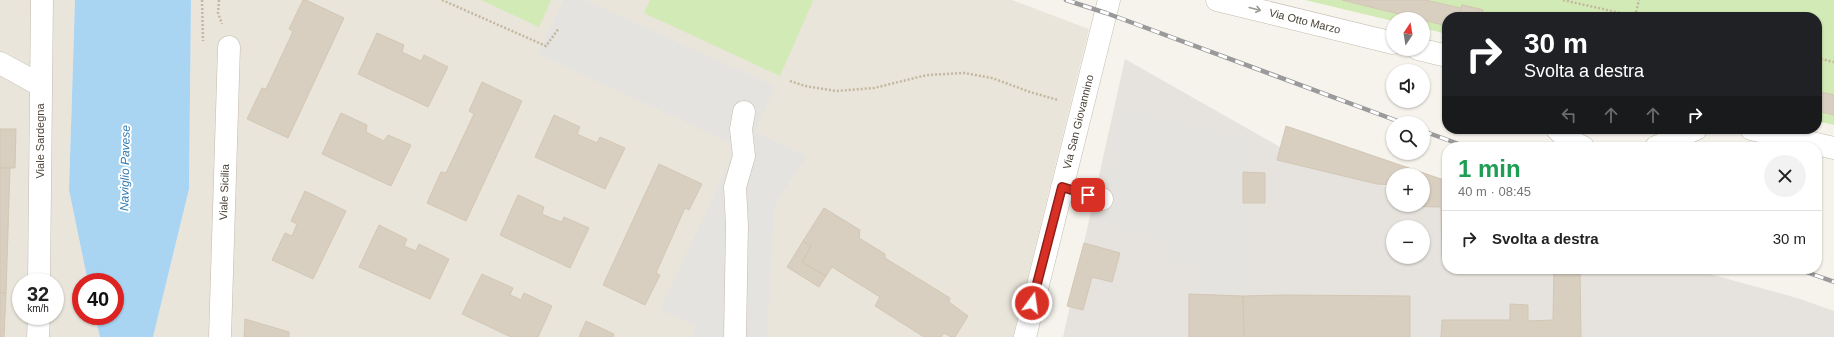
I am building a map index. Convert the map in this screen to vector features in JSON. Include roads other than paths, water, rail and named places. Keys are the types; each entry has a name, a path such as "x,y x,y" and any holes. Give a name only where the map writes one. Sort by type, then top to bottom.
{"street":[{"name":"Viale Sardegna","path":"39,273 42,0"},
{"name":"Via San Giovannino","path":"1025,337 1109,0"},
{"name":"Via Otto Marzo","path":"1217,0 1386,41"},
{"name":"Viale Sicilia","path":"220,337 229,47"},
{"path":"1430,52 1442,55"},
{"path":"0,63 40,85"},
{"path":"734,337 737,225 735,187 744,156 741,129 744,112"},
{"path":"1562,134 1573,142"},
{"path":"1667,142 1685,134"},
{"path":"1773,134 1808,142"},
{"path":"1822,145 1834,148"},
{"path":"1062,187 1102,199"},
{"path":"38,325 38,337"}],"water":[{"name":"Naviglio Pavese","path":"75,0 191,0 189,189 153,337 100,337 97,325 124,325 124,273 86,273 69,190"}],"railway":[{"path":"1066,0 1106,13 1386,117"},
{"path":"1430,134 1453,142"},
{"path":"1812,274 1834,282"}]}
